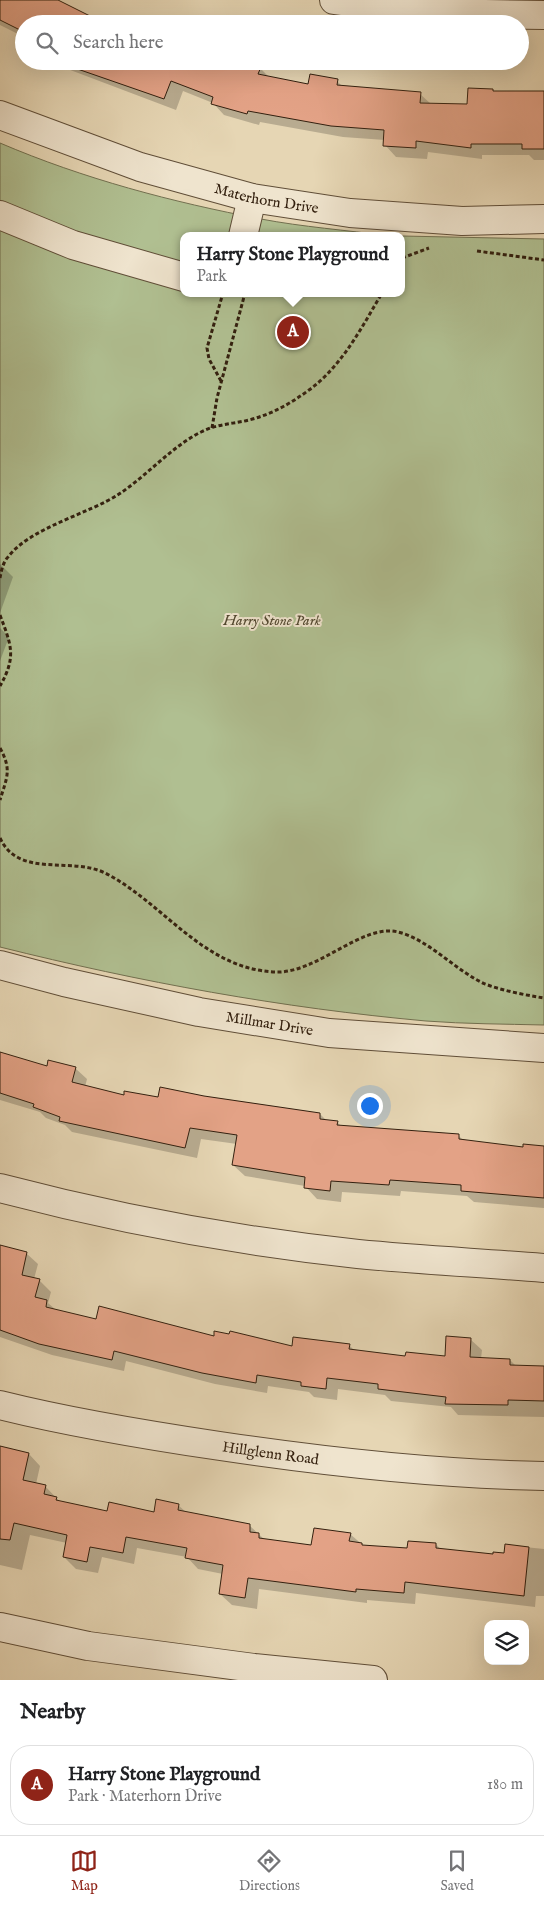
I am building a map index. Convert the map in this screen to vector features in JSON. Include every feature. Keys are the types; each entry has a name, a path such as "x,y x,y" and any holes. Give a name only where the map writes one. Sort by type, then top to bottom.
{"street":[{"path":"334,0 426,13 505,15"},
{"path":"529,16 544,16"},
{"name":"Materhorn Drive","path":"0,115 140,167 252,198 350,213 462,220 544,219"},
{"path":"244,232 252,198"},
{"path":"0,215 73,245 180,276"},
{"name":"Millmar Drive","path":"0,965 64,982 199,1012 329,1033 544,1048"},
{"path":"0,1188 146,1223 240,1238 358,1254 544,1268"},
{"name":"Hillglenn Road","path":"0,1404 156,1436 292,1456 471,1475 544,1476"},
{"path":"0,1627 88,1646 254,1668 373,1680"}],"path":[{"path":"405,257 433,246"},
{"path":"470,250 544,260"},
{"path":"222,297 207,348 209,360 222,381"},
{"path":"212,428 244,297"},
{"path":"0,578 7,557 24,543 60,521 117,495 154,469 175,449 201,432 279,410 311,388 332,368 356,336 380,297"},
{"path":"0,615 12,647 12,660 0,686"},
{"path":"0,748 7,761 9,773 0,800"},
{"path":"0,762 7,761"},
{"path":"0,838 13,856 30,863 88,866 104,872 124,884 208,950 233,964 276,972 295,970 312,964 366,936 383,931 397,931 415,938 485,984 544,998"}],"green space":[{"name":"Harry Stone Park","path":"0,143 64,168 161,197 277,222 357,232 180,232 180,297 405,297 405,236 544,239 544,1025 426,1021 318,1009 105,972 0,947"}],"building":[{"path":"0,0 58,0 88,15 15,15 15,28 0,20"},
{"path":"80,70 260,70 258,74 308,84 310,74 338,79 337,85 421,92 420,103 467,104 468,88 493,89 493,91 544,91 544,149 522,149 522,144 471,144 471,148 416,141 416,148 383,146 384,130 331,126 248,111 247,114 211,104 213,97 171,81 164,99"},
{"path":"0,1052 47,1066 48,1060 76,1067 72,1082 124,1095 124,1091 158,1097 160,1087 204,1096 320,1113 320,1119 338,1121 337,1125 459,1134 459,1139 523,1147 523,1144 544,1146 544,1198 461,1191 461,1185 390,1180 389,1185 331,1181 330,1191 304,1188 305,1177 232,1165 237,1135 190,1128 185,1148 59,1121 60,1117 33,1107 34,1104 0,1093"},
{"path":"0,1245 27,1252 22,1275 40,1279 35,1297 47,1300 46,1307 96,1319 99,1306 214,1336 214,1331 229,1334 230,1331 292,1346 293,1337 350,1344 349,1349 405,1356 406,1352 445,1356 446,1336 471,1338 470,1357 510,1359 510,1365 544,1366 544,1401 508,1400 508,1405 445,1404 446,1397 378,1389 378,1384 327,1378 326,1389 301,1386 301,1382 257,1375 256,1383 202,1373 114,1351 112,1360 39,1344 0,1330"},
{"path":"0,1446 29,1453 23,1480 46,1485 44,1494 57,1497 56,1500 107,1511 109,1502 154,1512 156,1499 179,1504 178,1510 250,1524 250,1532 259,1533 259,1538 311,1545 314,1528 351,1533 349,1541 362,1543 362,1545 407,1548 408,1541 436,1543 436,1548 493,1554 493,1552 504,1553 505,1544 529,1547 524,1596 405,1582 404,1593 356,1589 356,1592 248,1578 245,1598 219,1594 223,1565 185,1558 187,1548 126,1537 123,1553 90,1547 87,1562 63,1557 67,1535 14,1523 10,1540 0,1539"}],"place":[{"name":"Harry Stone Playground","path":"293,332"}]}
